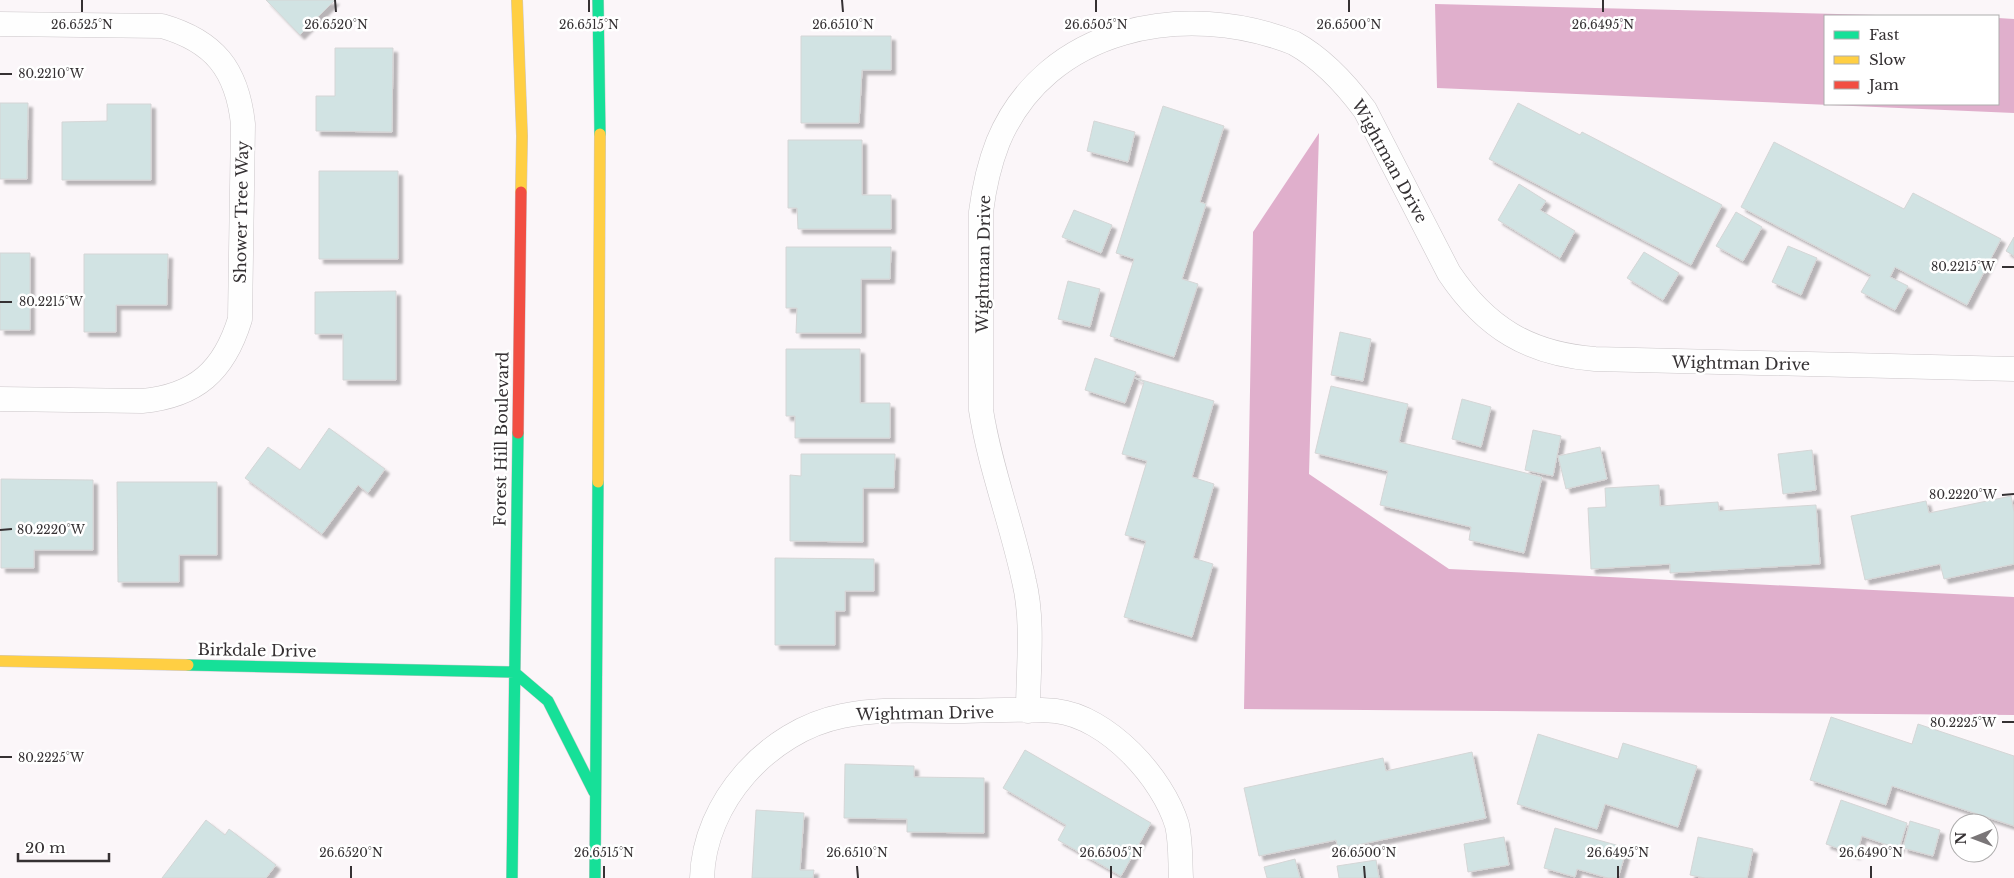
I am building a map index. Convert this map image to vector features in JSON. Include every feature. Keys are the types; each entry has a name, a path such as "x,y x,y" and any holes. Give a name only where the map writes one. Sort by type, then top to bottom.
{"main road":[{"name":"Forest Hill Boulevard","path":"512,878 522,136 517,0"},
{"path":"595,878 600,162 598,0"},
{"name":"Birkdale Drive","path":"0,661 514,672"},
{"path":"514,672 548,701 596,796"}],"street":[{"name":"Wightman Drive","path":"1028,711 1028,613 1025,582 985,436 981,410 981,212 984,188 998,142 1022,100 1050,70 1075,50 1118,29 1165,17 1213,17 1251,25 1274,33 1315,57 1339,78 1365,110 1449,273 1461,291 1492,322 1529,345 1571,357 1595,359 2014,369"},
{"name":"Shower Tree Way","path":"0,24 162,26 183,32 203,44 225,66 233,79 240,100 243,124 240,319 233,342 222,361 206,378 187,391 165,399 142,401 0,399"},
{"name":"Wightman Drive","path":"702,878 702,857 718,814 730,794 759,759 797,733 840,716 862,712 1028,711 1058,711 1078,718 1098,727 1133,753 1160,787 1170,807 1177,827 1181,878"}],"shaded area":[{"path":"1435,4 1876,15 1824,15 1824,105 1437,88"},
{"path":"1999,18 2014,19 2014,113 1829,105 1999,105"},
{"path":"1319,133 1309,474 1449,569 2014,597 2014,715 1244,709 1253,232"}],"building":[{"path":"266,0 335,0 300,35"},
{"path":"801,36 891,36 891,70 862,70 859,123 801,123"},
{"path":"335,48 393,48 392,132 316,131 316,96 335,96"},
{"path":"0,103 28,103 27,179 0,179"},
{"path":"1518,103 1580,135 1582,132 1722,205 1691,265 1489,159"},
{"path":"107,104 151,104 151,180 62,180 62,122 107,121"},
{"path":"1163,106 1224,126 1200,202 1206,204 1182,279 1198,284 1174,357 1110,336 1134,259 1116,253"},
{"path":"1094,121 1135,132 1128,162 1087,151"},
{"path":"788,140 862,140 862,195 891,195 891,229 798,229 797,208 788,208"},
{"path":"1774,142 1904,209 1913,193 2001,239 1967,305 1895,267 1890,277 1908,286 1895,310 1861,292 1871,275 1741,207"},
{"path":"319,171 398,171 398,259 319,259"},
{"path":"1519,184 1546,201 1540,210 1575,231 1560,258 1498,220"},
{"path":"1074,210 1112,225 1101,253 1062,237"},
{"path":"1736,212 1762,227 1743,261 1716,246"},
{"path":"2014,237 2014,256 2006,251"},
{"path":"1788,246 1817,258 1801,295 1772,282"},
{"path":"786,247 891,247 890,279 861,279 861,333 796,333 797,308 786,308"},
{"path":"1644,252 1679,273 1663,300 1627,278"},
{"path":"0,253 30,253 30,330 0,330"},
{"path":"84,254 168,254 167,305 116,305 116,332 84,332"},
{"path":"1068,281 1100,289 1090,327 1058,319"},
{"path":"396,291 396,380 343,380 343,334 315,334 315,292"},
{"path":"1340,332 1371,339 1363,381 1331,375"},
{"path":"786,349 860,349 860,403 890,403 890,438 795,438 795,416 786,416"},
{"path":"1095,358 1136,372 1125,403 1085,390"},
{"path":"1135,378 1214,401 1192,477 1214,484 1193,558 1213,564 1192,637 1124,617 1146,541 1125,535 1147,461 1122,454 1144,382"},
{"path":"1331,386 1408,404 1399,442 1542,477 1524,553 1469,540 1471,527 1380,505 1388,471 1315,453"},
{"path":"1462,399 1491,407 1481,447 1452,439"},
{"path":"329,428 385,469 368,493 358,485 322,534 245,478 268,447 300,470"},
{"path":"1533,430 1561,436 1553,476 1525,470"},
{"path":"1600,447 1607,479 1566,489 1558,456"},
{"path":"1812,450 1816,490 1783,494 1778,454"},
{"path":"801,454 895,454 894,488 863,488 863,542 790,541 790,475 801,476"},
{"path":"1,479 93,480 93,550 34,550 34,568 1,568"},
{"path":"117,482 217,482 217,555 179,555 179,582 118,582"},
{"path":"1659,485 1660,506 1718,502 1719,511 1816,505 1820,564 1670,573 1670,564 1591,569 1588,508 1606,507 1605,488"},
{"path":"2011,496 2014,512 2014,564 1944,579 1940,564 1865,580 1851,516 1926,501 1929,513"},
{"path":"775,558 874,559 874,591 845,591 845,611 835,611 835,645 775,645"},
{"path":"1831,717 1912,744 1918,724 2014,756 2014,826 1999,821 1999,813 1974,813 1892,786 1886,805 1810,780"},
{"path":"1538,734 1618,759 1623,743 1697,766 1678,827 1605,804 1597,829 1517,804"},
{"path":"1025,750 1151,823 1121,876 1058,840 1066,825 1003,788"},
{"path":"1472,752 1486,818 1338,849 1336,840 1259,856 1244,788 1383,758 1386,771"},
{"path":"845,764 914,766 914,777 984,778 984,833 907,832 907,819 844,818"},
{"path":"1841,800 1907,823 1899,849 1862,836 1856,855 1826,844"},
{"path":"756,810 804,813 800,870 814,870 813,878 752,878"},
{"path":"206,820 225,835 229,829 276,865 266,878 162,878"},
{"path":"1910,821 1940,830 1933,856 1903,848"},
{"path":"1555,828 1627,848 1618,878 1608,878 1577,869 1575,877 1544,868"},
{"path":"1504,837 1509,865 1468,872 1464,844"},
{"path":"1698,837 1753,849 1747,878 1705,878 1690,875"},
{"path":"1295,859 1300,878 1267,878 1264,867"},
{"path":"1376,860 1379,878 1339,878 1337,866"}],"traffic: fast":[{"path":"598,0 600,134"},
{"path":"512,878 518,433"},
{"path":"595,878 598,482"},
{"path":"188,665 514,672 548,701 594,792"}],"traffic: slow":[{"path":"517,0 522,136 521,192"},
{"path":"598,482 600,134"},
{"path":"0,661 188,665"}],"traffic: jam":[{"path":"518,433 521,192"}]}
